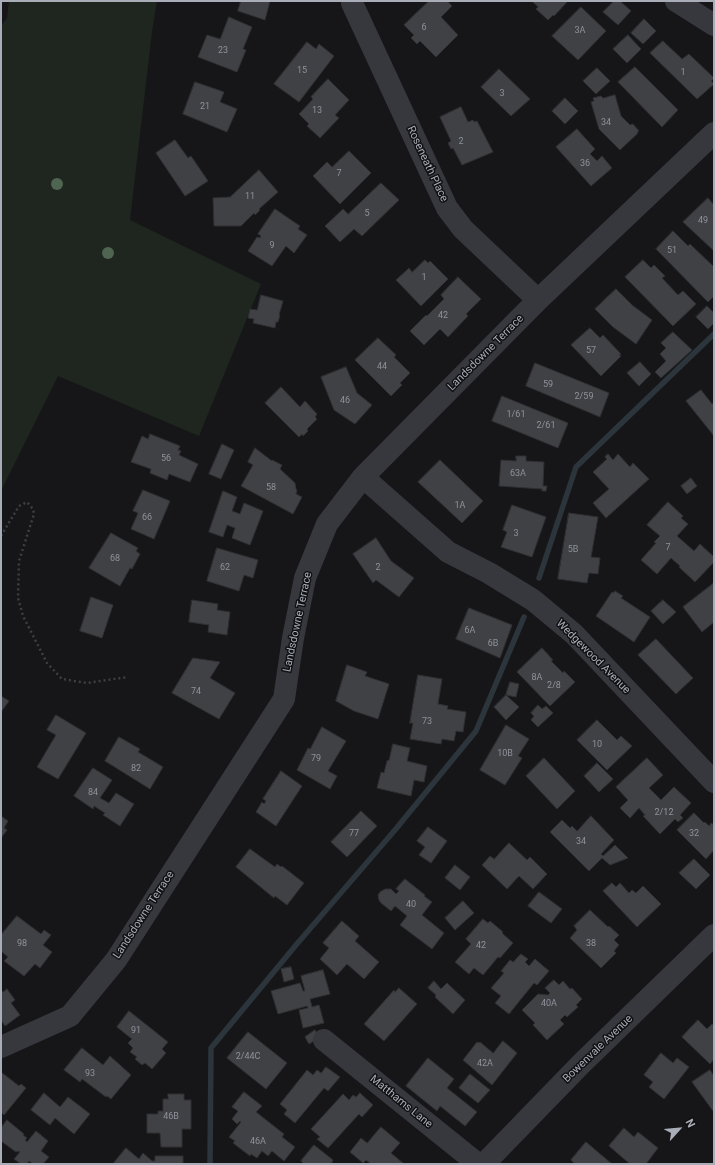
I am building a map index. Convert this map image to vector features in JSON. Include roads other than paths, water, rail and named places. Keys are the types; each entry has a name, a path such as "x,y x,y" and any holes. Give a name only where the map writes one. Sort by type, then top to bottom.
{"street":[{"path":"676,1 714,26"},
{"name":"Roseneath Place","path":"352,3 447,208 463,229 538,300"},
{"name":"Landsdowne Terrace","path":"1,1047 70,1016 116,960 284,699 293,638 305,578 327,524 363,477 538,300 714,133"},
{"name":"Wedgewood Avenue","path":"363,477 448,552 489,573 533,600 574,634 714,782"},
{"name":"Bowenvale Avenue","path":"484,1164 581,1064 714,935"},
{"name":"Matthams Lane","path":"324,1040 478,1164"}],"waterway":[{"path":"539,578 576,467 714,334"},
{"path":"210,1164 211,1048 296,945 395,830 476,731 524,617"}]}
